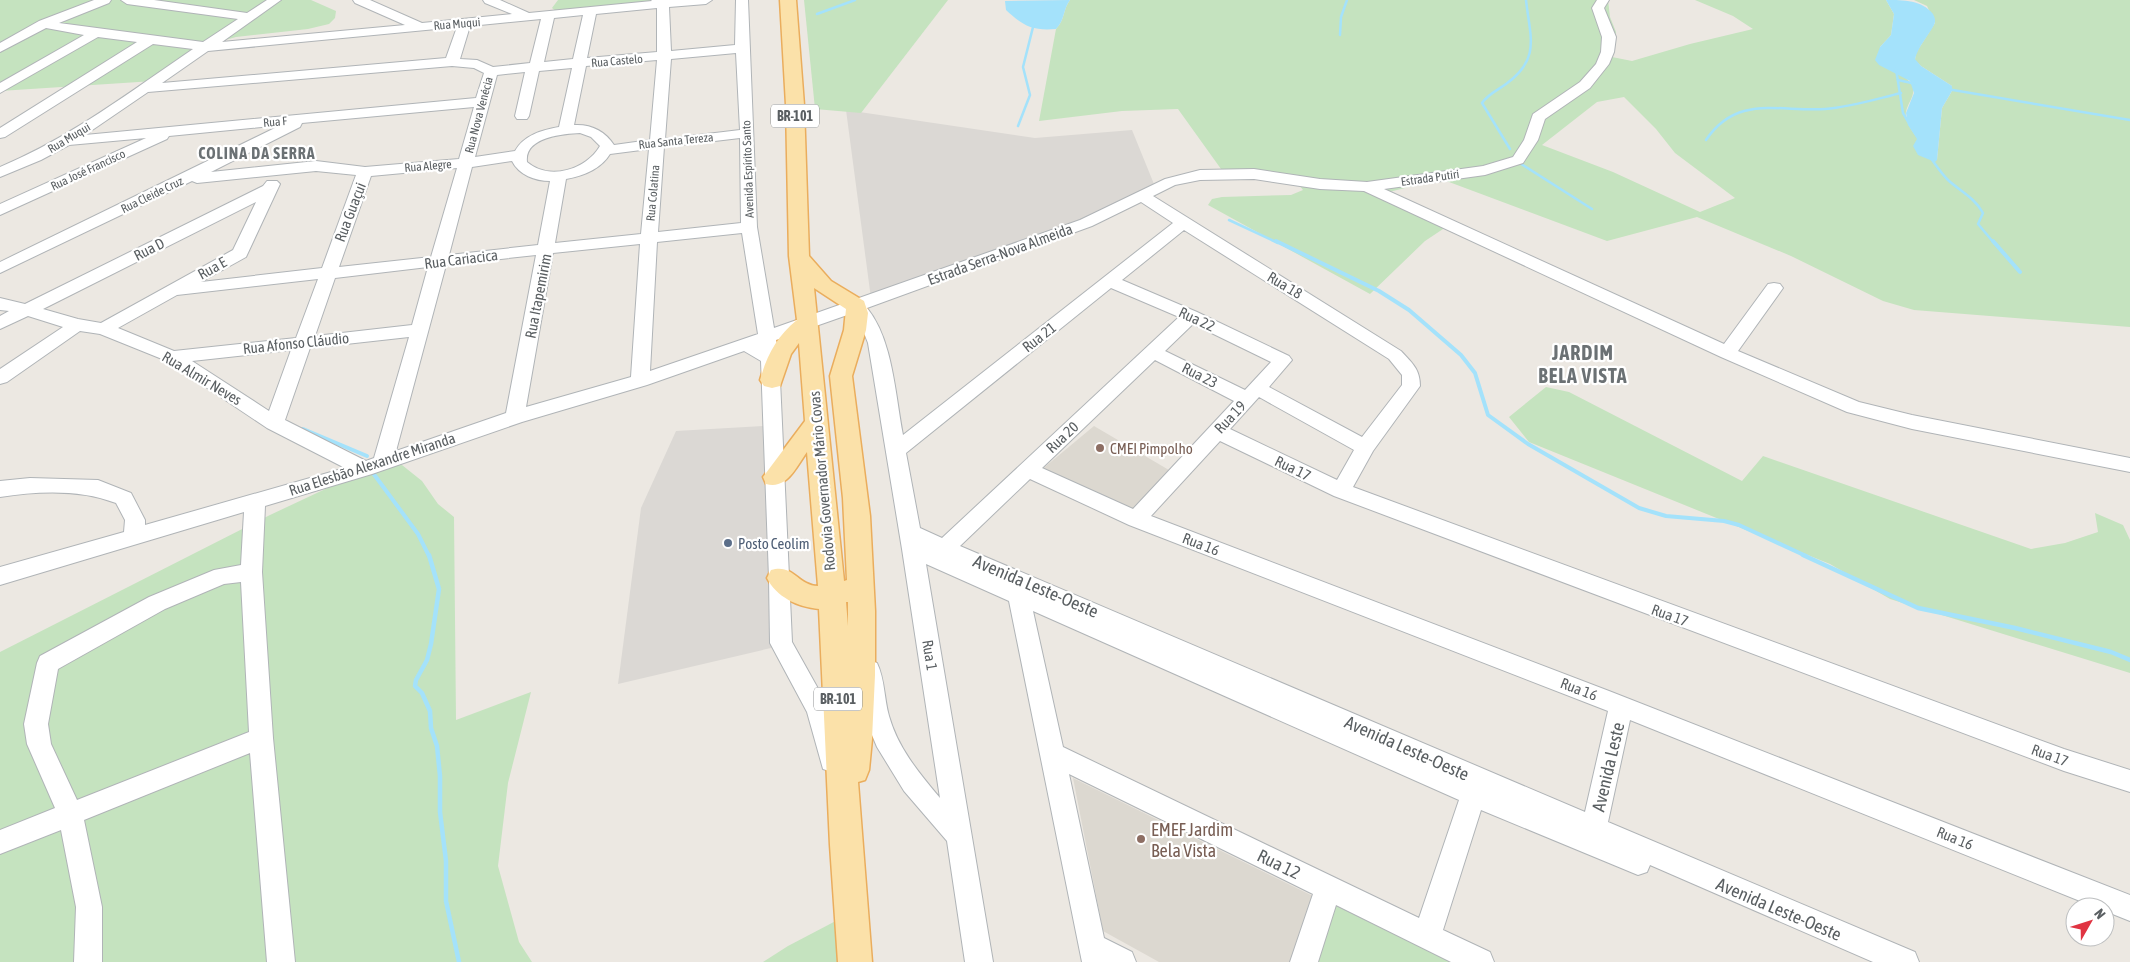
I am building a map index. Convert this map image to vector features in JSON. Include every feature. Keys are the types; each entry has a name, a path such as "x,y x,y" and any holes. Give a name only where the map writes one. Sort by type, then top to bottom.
{"main road":[{"name":"Rodovia Governador Mário Covas","path":"788,0 795,105 799,256 808,322 832,596 846,844 855,962"},
{"path":"799,256 805,266 822,285 856,306 858,321 846,354 841,376 857,515 861,578 859,726 846,844"},
{"path":"772,380 778,355 786,343 808,322"},
{"path":"775,477 817,422"},
{"path":"780,578 792,590 810,598 832,596 849,590 861,578"}],"street":[{"path":"0,48 44,24 106,0"},
{"path":"127,0 250,17"},
{"name":"Rua Muqui","path":"0,172 36,157 66,141 148,88 275,0"},
{"path":"360,0 420,26"},
{"path":"488,0 508,4 539,17"},
{"path":"522,116 535,68 539,17 555,0"},
{"name":"Rua Muqui","path":"208,47 420,26 539,17 660,2 706,0"},
{"name":"Avenida Espírito Santo","path":"742,0 749,227 768,336"},
{"name":"Estrada Putiri","path":"1142,196 1170,182 1200,175 1254,174 1320,184 1366,187 1485,170 1518,160 1531,140 1538,117 1591,82 1606,61 1609,35 1598,8 1603,0"},
{"name":"Rua Colatina","path":"640,381 649,238 664,56 660,2"},
{"path":"566,130 590,11"},
{"path":"452,62 465,23"},
{"path":"44,24 96,33 208,47"},
{"path":"0,89 96,33"},
{"path":"0,134 150,40"},
{"name":"Rua Castelo","path":"491,71 742,48"},
{"name":"Rua Nova Venécia","path":"148,88 452,62 477,64 491,71 419,330 374,465"},
{"name":"Rua F","path":"66,141 483,102"},
{"name":"Rua Cleide Cruz","path":"0,268 304,120"},
{"path":"580,129 597,133 602,136 607,146 606,150 593,164 580,171 559,176 537,174 526,170 520,164 522,150 538,138 566,130 580,129"},
{"name":"Rua José Francisco","path":"0,210 175,130"},
{"name":"Rua Santa Tereza","path":"606,150 747,134"},
{"name":"Rua Alegre","path":"366,172 520,155"},
{"name":"Rua Guaçui","path":"185,179 324,166 366,172 302,341 274,423"},
{"name":"Rua E","path":"103,328 240,253 280,170"},
{"name":"Rua Itapemirim","path":"515,417 559,176"},
{"path":"1366,187 1727,353 1854,407 1912,422 2130,465"},
{"name":"Rua D","path":"0,323 270,188"},
{"name":"Rua 18","path":"1142,196 1396,355 1411,374 1411,386 1365,446"},
{"name":"Estrada Serra-Nova Almeida","path":"856,306 1086,223 1142,196"},
{"name":"Rua 21","path":"895,451 1183,223"},
{"name":"Rua Cariacica","path":"173,290 749,227"},
{"name":"Rua 22","path":"1109,281 1191,316 1283,360"},
{"path":"1727,353 1774,288"},
{"name":"Rua Almir Neves","path":"0,304 28,310 77,325 103,328 173,357 274,423 374,465"},
{"name":"Rua Elesbão Alexandre Miranda","path":"0,576 374,465 515,417 640,381 856,306"},
{"name":"Rua 1","path":"856,306 863,313 874,332 895,451 925,547 958,835 979,962"},
{"name":"Rua 20","path":"925,547 1028,470 1191,316"},
{"path":"0,378 77,325"},
{"name":"Rua Afonso Cláudio","path":"173,357 302,341 419,330"},
{"path":"768,336 772,380 781,643 818,710 844,802"},
{"path":"741,345 750,346 770,358"},
{"path":"846,354 867,348 878,349"},
{"name":"Rua 23","path":"1153,352 1252,393"},
{"name":"Rua 19","path":"1136,519 1283,360"},
{"path":"1252,393 1365,446 1341,491"},
{"name":"Rua 17","path":"1217,431 1341,491 2064,760 2130,780"},
{"name":"Rua 16","path":"1028,470 1136,519 1622,706 2130,908"},
{"path":"0,489 30,485 98,488 124,498 135,520 134,536"},
{"path":"255,501 251,572 261,738 282,962"},
{"name":"Avenida Leste-Oeste","path":"925,547 1476,787 1589,842 1871,962"},
{"path":"88,962 89,907 70,813 39,744 36,724 48,663 157,603 222,576 251,572"},
{"path":"1022,589 1051,753 1094,954 1122,962"},
{"path":"860,617 879,722 891,750 914,786 958,835"},
{"name":"Avenida Leste","path":"1594,828 1622,706"},
{"path":"0,842 261,738"},
{"name":"Rua 12","path":"1051,753 1480,962"},
{"path":"1427,936 1476,787"},
{"name":"Avenida Leste-Oeste","path":"1476,787 1594,828 1664,860 1904,962"},
{"path":"1304,962 1328,888"}],"shaded area":[{"path":"846,110 1035,138 1132,130 1156,189 1109,218 1066,237 872,306"},
{"path":"763,426 771,648 618,684 641,508 676,431"},
{"name":"CMEI Pimpolho","path":"1094,426 1174,473 1133,515 1040,471"},
{"name":"EMEF Jardim Bela Vista","path":"1073,778 1321,900 1301,962 1159,962 1103,931"}],"green space":[{"path":"0,0 311,0 336,11 335,18 329,24 308,29 236,37 218,42 154,81 0,91"},
{"path":"558,0 683,0 556,11 552,8"},
{"path":"804,0 948,0 861,113 815,109"},
{"path":"1070,0 1608,0 1610,17 1616,32 1612,57 1632,61 1690,44 1753,29 1733,16 1695,0 1886,0 1894,14 1891,35 1880,47 1913,86 1906,118 1917,138 1937,160 1942,108 1952,91 1952,86 1915,60 1916,53 1935,23 1927,6 1914,0 2130,0 2130,327 1914,310 1883,301 1791,256 1697,217 1607,241 1441,179 1389,192 1446,227 1425,241 1370,294 1208,205 1212,199 1222,197 1291,195 1303,190 1297,184 1277,176 1221,169 1178,109 1122,111 1039,121 1056,29 1061,22","holes":["1624,97 1656,129 1675,153 1735,198 1700,212 1613,172 1542,145 1597,102"]},
{"path":"1546,387 1569,392 1742,481 1763,456 2031,549 2065,543 2098,532 2095,513 2123,525 2130,540 2130,673 1890,599 1830,564 1529,442 1509,417"},
{"path":"402,465 422,481 438,504 454,517 456,720 531,692 508,783 498,866 519,942 532,962 0,962 0,652 270,515 370,468"},
{"path":"1336,905 1459,962 1316,962"},
{"path":"849,914 852,962 763,962 788,946"}],"water":[{"path":"1070,0 1063,18 1056,29 1041,29 1023,24 1006,10 1005,1"},
{"path":"1886,0 1918,3 1929,9 1935,18 1934,25 1915,59 1921,66 1952,86 1952,91 1942,108 1937,160 1935,162 1918,155 1913,146 1917,139 1908,125 1906,113 1914,93 1910,81 1879,65 1875,60 1880,47 1891,35 1894,14"}],"waterway":[{"path":"817,14 855,0"},
{"path":"1340,35 1341,17 1347,0"},
{"path":"1510,149 1482,103 1517,75 1529,56 1531,36 1526,0"},
{"path":"1018,126 1030,95 1023,67 1034,23"},
{"path":"1896,69 1900,93"},
{"path":"1898,80 1916,84"},
{"path":"1947,89 2130,120"},
{"path":"1706,140 1718,126 1731,116 1745,111 1760,108 1835,108 1900,93"},
{"path":"1900,93 1903,113 1910,125"},
{"path":"1930,157 1948,180 1972,199 1980,208 1983,213 1978,224 1994,243"},
{"path":"1518,162 1592,209"},
{"path":"1229,220 1278,243"},
{"path":"1276,241 1379,291 1409,310 1461,355 1475,373 1488,415 1528,444 1639,508 1666,516 1724,521 1739,525 1806,556"},
{"path":"1993,241 2020,272"},
{"path":"303,429 367,456"},
{"path":"373,473 418,534 429,556"},
{"path":"429,555 439,589 431,644 427,660 416,680 415,686 422,693 430,711 431,728 437,746 440,776 440,812 446,861 446,901 459,962"},
{"path":"1803,555 1918,608 2015,628 2111,652 2130,660"}],"place":[{"name":"CMEI Pimpolho","path":"1100,448"},
{"name":"Posto Ceolim","path":"728,543"},
{"name":"EMEF Jardim Bela Vista","path":"1141,839"}],"district":[{"name":"COLINA DA SERRA","path":"257,153"},
{"name":"JARDIM BELA VISTA","path":"1583,364"}]}
